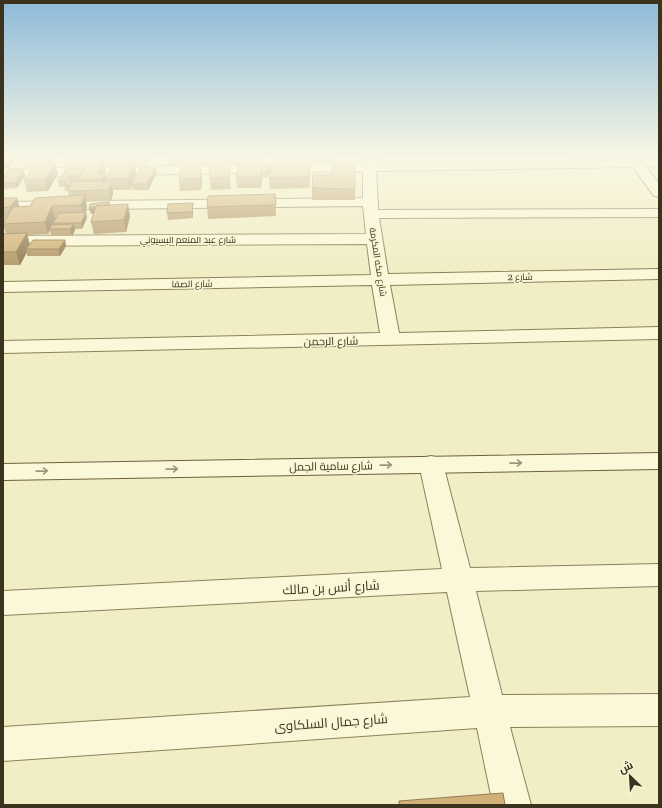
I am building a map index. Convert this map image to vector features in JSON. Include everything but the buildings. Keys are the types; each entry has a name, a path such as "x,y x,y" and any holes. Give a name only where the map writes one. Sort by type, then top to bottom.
{"street":[{"name":"شارع مكه المكرمة","path":"370,197 373,239 391,339"},
{"path":"3,206 370,208 659,213"},
{"name":"شارع عبد المنعم البسيوني","path":"3,241 373,239"},
{"name":"شارع 2","path":"380,280 659,274"},
{"name":"شارع الصفا","path":"3,287 380,280"},
{"name":"شارع الرحمن","path":"3,347 659,333"},
{"name":"شارع سامية الجمل","path":"3,472 659,461"},
{"path":"431,464 512,805"},
{"name":"شارع أنس بن مالك","path":"3,603 458,580 659,575"},
{"name":"شارع جمال السلكاوى","path":"3,744 490,712 659,710"}]}
